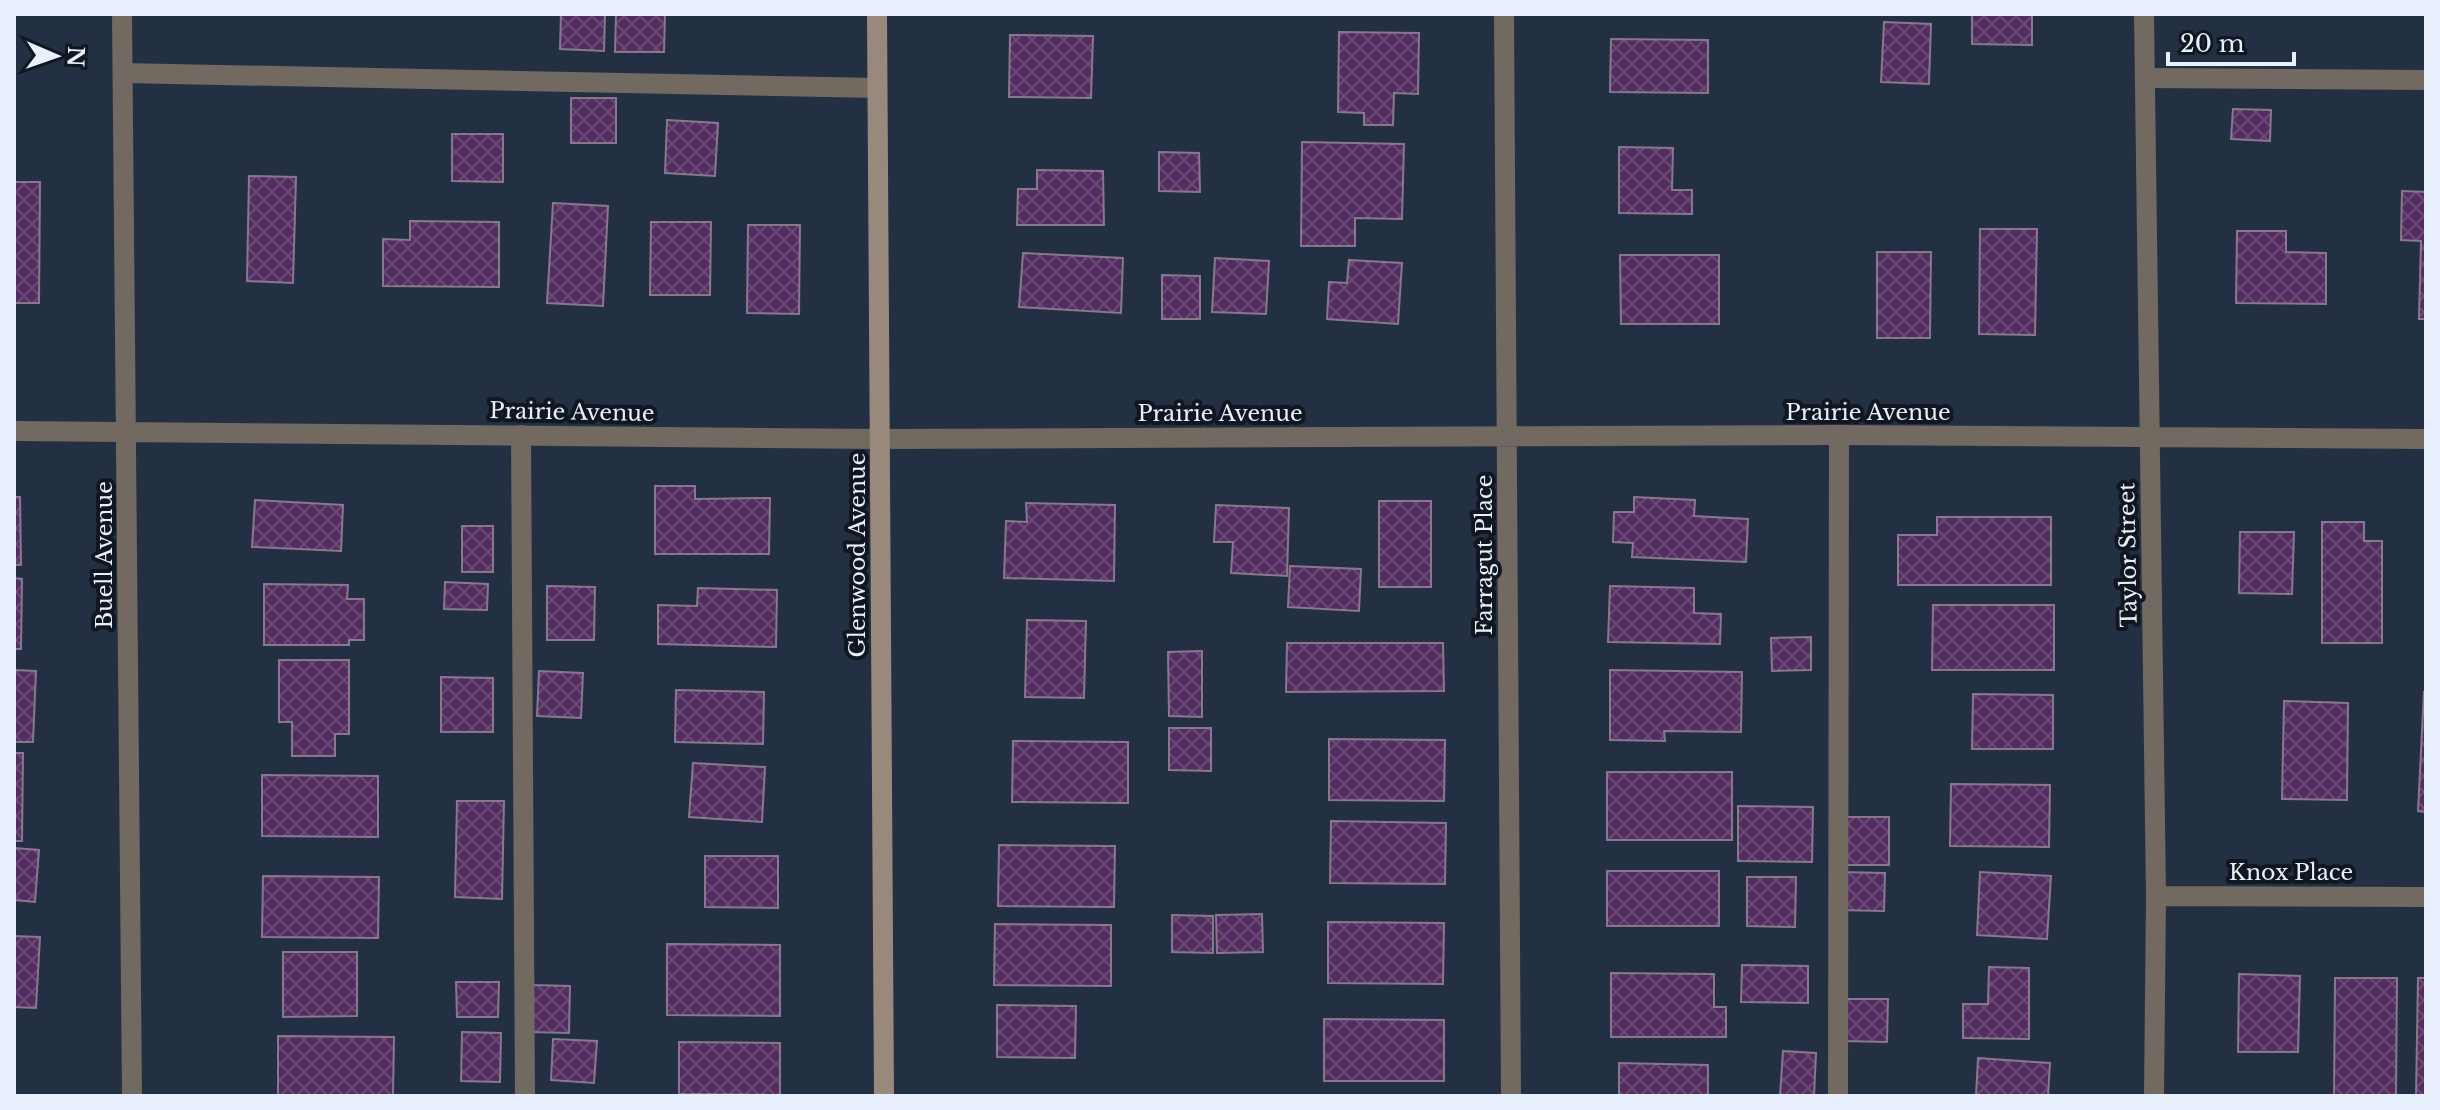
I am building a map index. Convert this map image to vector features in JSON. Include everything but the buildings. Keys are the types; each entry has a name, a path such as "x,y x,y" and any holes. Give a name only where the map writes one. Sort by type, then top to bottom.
{"street":[{"name":"Buell Avenue","path":"122,14 132,1096"},
{"name":"Glenwood Avenue","path":"877,14 884,1096"},
{"name":"Farragut Place","path":"1504,14 1511,1096"},
{"name":"Taylor Street","path":"2144,14 2156,896 2154,1096"},
{"path":"123,73 877,88"},
{"path":"2145,78 2426,80"},
{"name":"Prairie Avenue","path":"14,431 880,439 1839,435 2426,439"},
{"path":"521,435 525,1096"},
{"path":"1838,1096 1839,435"},
{"name":"Knox Place","path":"2156,896 2426,897"}]}
